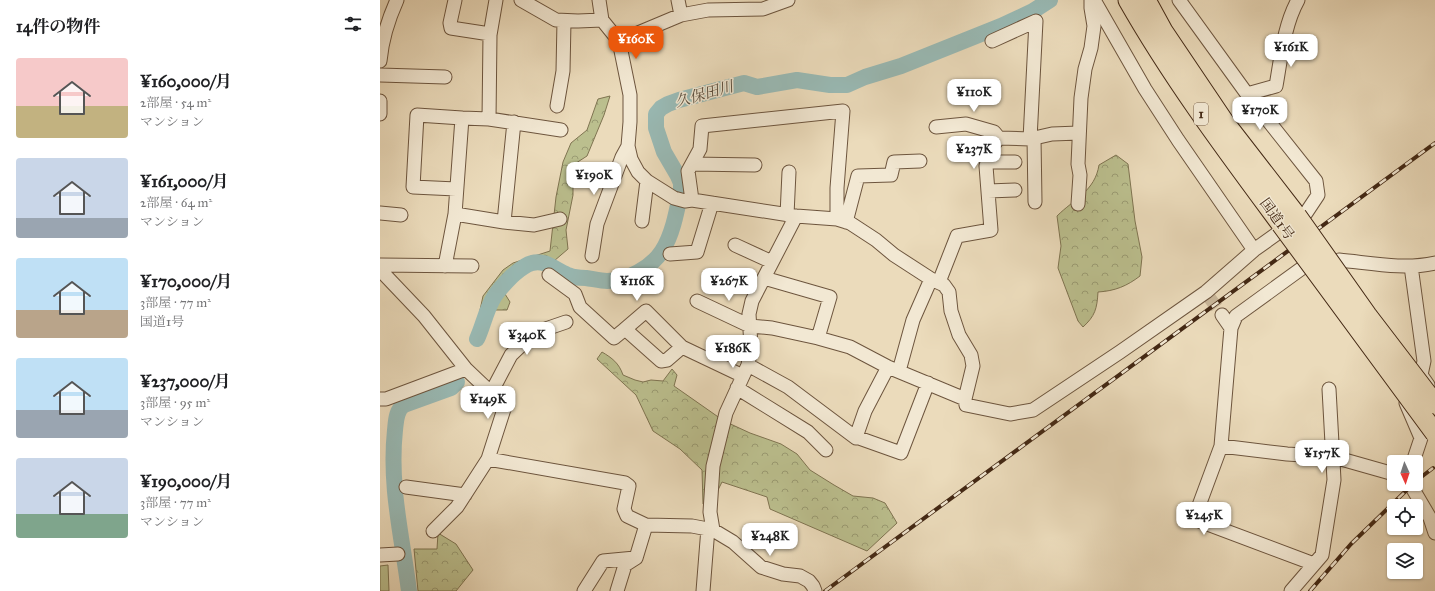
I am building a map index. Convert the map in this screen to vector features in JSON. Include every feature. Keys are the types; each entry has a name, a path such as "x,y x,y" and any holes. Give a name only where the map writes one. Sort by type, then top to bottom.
{"highway":[{"name":"国道1号","path":"1128,0 1171,71 1209,126 1366,314 1435,404"},
{"name":"国道1号","path":"1146,0 1164,31 1289,220 1435,432"}],"street":[{"path":"380,61 383,39 388,20 397,0"},
{"path":"455,0 451,28 490,34"},
{"path":"490,119 490,34 496,0"},
{"path":"521,0 556,20 602,20"},
{"path":"598,0 602,20 620,40 630,95 628,146 631,159 638,172 647,181 683,200 791,216 842,220 850,223 876,240 894,255 935,281 944,285 949,292 951,311 959,335 971,355 973,366 965,399 966,405 1010,414 1033,410 1208,295 1254,250 1306,213 1318,195 1316,181 1247,94 1179,0"},
{"path":"678,0 681,15"},
{"path":"620,40 681,15 748,5 763,9 788,0"},
{"path":"1078,204 1081,98 1085,69 1091,48 1094,26 1091,8 1093,0"},
{"path":"1093,0 1145,89 1178,140 1254,250"},
{"path":"1247,94 1276,86 1282,48 1290,19 1298,0"},
{"path":"557,106 562,71 564,21"},
{"path":"992,41 1036,21 1032,139 1035,202"},
{"path":"380,75 445,77"},
{"path":"380,101 380,114"},
{"path":"683,200 688,171 700,149 702,126 843,111 838,188 842,220"},
{"path":"456,189 413,187 416,115 490,119 561,130"},
{"path":"445,266 455,214 462,118"},
{"path":"504,222 514,122"},
{"path":"936,127 966,124 994,132 999,138 1032,139 1052,134 1080,133"},
{"path":"856,438 865,411 893,369 913,320 935,281 957,236 991,230 986,166 992,148 999,138"},
{"path":"592,256 597,224 622,157 628,146"},
{"path":"842,220 858,176 891,176 894,162 920,161"},
{"path":"988,162 1014,162"},
{"path":"692,164 755,165"},
{"path":"703,591 711,529 710,512 713,466 726,413 746,371 751,346 749,314 752,301 772,262 791,216 789,172"},
{"path":"642,221 647,181"},
{"path":"988,191 1015,190"},
{"path":"670,254 697,252 712,204"},
{"path":"380,213 401,215"},
{"path":"455,214 534,225 560,219"},
{"path":"735,246 772,262"},
{"path":"1314,564 1194,519 1221,446 1231,328 1236,316 1299,272 1326,250 1339,260 1435,394"},
{"path":"1339,260 1387,266 1411,266 1435,263"},
{"path":"433,531 457,507 488,459 505,406 466,369 424,316 385,275 380,266 472,266"},
{"path":"1411,266 1424,362 1421,375"},
{"path":"549,275 576,294 580,307 614,338 646,311 682,347 788,387 856,438 901,453 928,383"},
{"path":"764,278 830,297 818,338"},
{"path":"697,301 750,326 772,328 850,347 893,369 965,399"},
{"path":"1222,315 1231,328"},
{"path":"491,392 511,355 534,333 566,322"},
{"path":"625,328 661,361 667,360 682,347"},
{"path":"380,399 386,399 466,369"},
{"path":"737,388 808,432 826,450"},
{"path":"1291,591 1322,555 1334,480 1334,457 1329,389"},
{"path":"1405,402 1421,438 1415,455"},
{"path":"1221,446 1287,454 1334,457 1387,472"},
{"path":"488,459 625,483 629,486 624,510 627,516 646,525 692,526 711,529 733,542 761,567 783,574 800,576 809,581 815,591"},
{"path":"406,487 465,495"},
{"path":"1414,491 1430,518 1435,533"},
{"path":"617,591 625,565 636,558 646,525"},
{"path":"380,555 398,554"},
{"path":"584,591 603,561 636,558"}],"green space":[{"path":"610,96 587,156 573,165 573,195 566,230 568,249 554,261 533,262 524,266 498,290 505,294 510,302 507,310 480,310 483,296 503,270 513,263 550,251 556,197 563,162 571,143 587,130 598,99"},
{"path":"1116,155 1128,164 1135,221 1142,257 1140,276 1130,283 1120,287 1098,292 1095,312 1083,327 1078,321 1058,268 1061,246 1057,216 1083,194 1093,182 1099,165"},
{"path":"602,352 615,361 623,375 643,382 651,380 663,381 672,369 677,375 674,386 724,421 750,433 781,444 797,454 810,470 853,496 873,498 885,503 897,523 867,551 770,509 767,497 722,482 710,506 703,504 702,470 680,449 653,431 636,395 597,359"},
{"path":"438,533 456,544 473,570 456,591 418,591 414,549 437,549"},
{"path":"388,565 389,591 380,591 380,566"}],"waterway":[{"name":"久保田川","path":"477,339 491,302 496,294 512,276 526,265 537,262 546,264 572,277 607,281 622,279 638,272 652,263 662,251 672,230 681,190 681,183 664,152 656,128 656,114 661,108 679,100 744,83 757,87 797,80 830,85 847,85 865,77 901,66 1001,26 1033,11 1050,0"},
{"name":"久保田川","path":"409,591 395,491 394,451 397,416 399,410 404,405 451,388 457,382"}],"tunnel":[{"path":"1209,297 1222,315"}],"railway":[{"path":"825,591 1435,143"},
{"path":"1423,476 1433,468"},
{"path":"1310,591 1351,544 1406,491"}]}
